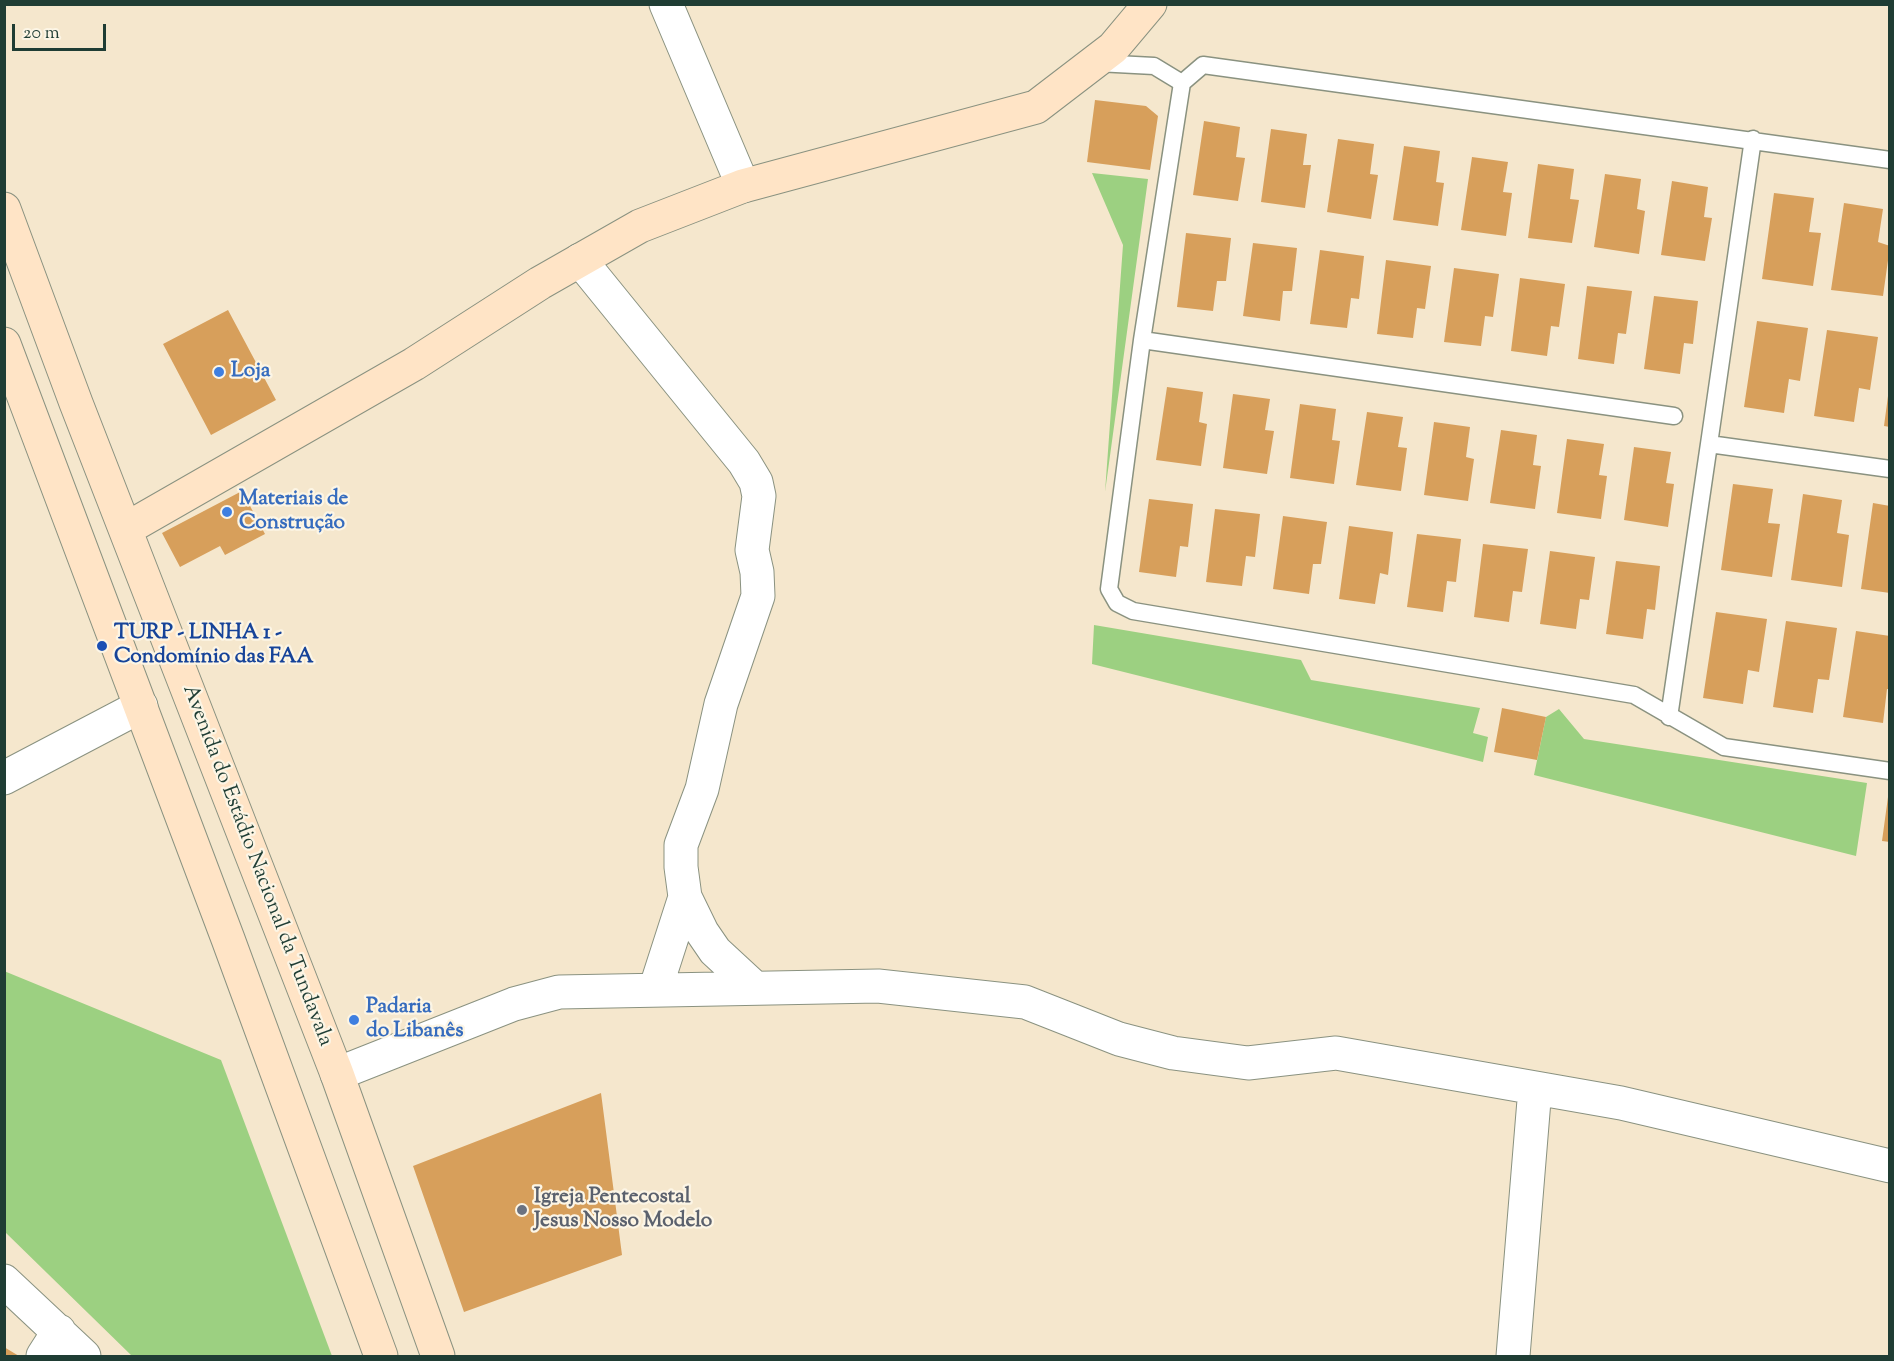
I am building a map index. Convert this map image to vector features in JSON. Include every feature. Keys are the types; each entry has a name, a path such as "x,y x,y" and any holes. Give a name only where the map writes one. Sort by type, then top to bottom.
{"street":[{"path":"666,4 743,186"},
{"path":"126,530 414,364 580,260 640,226 743,186 1036,106 1113,48 1144,7"},
{"name":"Avenida do Estádio Nacional da Tundavala","path":"4,209 337,1074 438,1356"},
{"path":"580,260 744,462 756,482 759,496 752,550 757,572 758,596 721,704 702,789 681,845 685,897 655,990"},
{"path":"4,344 141,706 381,1356"},
{"path":"4,778 141,706"},
{"path":"685,897 715,951 755,988"},
{"path":"337,1074 514,1004 559,992 878,986 1025,1002 1119,1039 1173,1053 1248,1063 1336,1053 1621,1103 1890,1166"},
{"path":"1513,1356 1535,1088"},
{"path":"4,1281 51,1344 84,1356"}],"lane":[{"path":"1094,63 1154,66 1182,82"},
{"path":"1890,160 1754,139 1203,65 1182,82 1142,340 1109,589 1117,603 1133,610 1589,685 1634,695 1724,747 1890,771"},
{"path":"1669,717 1754,139"},
{"path":"1142,340 1674,416"},
{"path":"1709,444 1890,470"}],"green space":[{"path":"1092,173 1148,179 1105,492 1123,245"},
{"path":"1094,625 1301,660 1311,680 1480,708 1473,733 1488,737 1483,762 1092,664"},
{"path":"1559,709 1584,739 1867,783 1856,856 1534,775 1546,717"},
{"path":"4,971 221,1060 332,1356 132,1356 5,1232"}],"building":[{"path":"1095,100 1146,106 1158,116 1150,170 1087,162"},
{"path":"1204,121 1240,127 1236,157 1245,158 1238,201 1193,195"},
{"path":"1271,129 1307,134 1303,165 1311,165 1305,208 1261,202"},
{"path":"1338,139 1374,144 1370,174 1378,175 1371,219 1327,212"},
{"path":"1404,146 1440,151 1436,182 1444,183 1438,226 1393,220"},
{"path":"1472,157 1508,162 1503,192 1512,193 1506,236 1461,230"},
{"path":"1538,164 1574,169 1570,199 1579,200 1572,243 1528,238"},
{"path":"1605,174 1641,179 1637,209 1645,211 1639,254 1594,247"},
{"path":"1672,181 1708,187 1704,217 1712,218 1705,261 1661,255"},
{"path":"1774,193 1814,198 1809,232 1821,233 1813,286 1762,279"},
{"path":"1844,203 1883,209 1878,242 1890,246 1883,296 1831,290"},
{"path":"1186,233 1231,238 1226,281 1217,281 1213,311 1177,307"},
{"path":"1253,243 1297,248 1292,291 1283,291 1280,321 1243,316"},
{"path":"1320,250 1364,256 1359,299 1351,298 1347,328 1310,324"},
{"path":"1386,260 1431,266 1425,309 1417,308 1413,338 1377,334"},
{"path":"1454,268 1499,274 1493,317 1485,316 1481,346 1444,342"},
{"path":"1520,278 1565,284 1559,327 1551,326 1547,356 1511,351"},
{"path":"1587,286 1632,291 1626,334 1618,333 1614,364 1578,359"},
{"path":"1654,296 1698,301 1693,344 1684,343 1680,374 1644,369"},
{"name":"Loja","path":"228,310 276,400 211,435 163,344"},
{"path":"1757,321 1808,328 1800,381 1789,379 1784,413 1744,407"},
{"path":"1827,330 1878,337 1870,390 1859,388 1854,422 1814,416"},
{"path":"1167,387 1203,392 1199,422 1207,424 1201,466 1156,460"},
{"path":"1233,394 1270,399 1265,430 1274,431 1267,474 1223,468"},
{"path":"1888,396 1890,396 1890,427 1884,426"},
{"path":"1300,404 1336,409 1332,440 1340,441 1334,484 1290,478"},
{"path":"1367,412 1403,417 1398,447 1407,448 1401,491 1356,485"},
{"path":"1434,422 1470,427 1466,457 1474,459 1468,501 1424,495"},
{"path":"1501,430 1537,435 1533,465 1541,466 1535,509 1490,503"},
{"path":"1567,439 1604,444 1599,475 1607,476 1601,519 1557,513"},
{"path":"1634,447 1671,452 1666,483 1674,484 1668,527 1624,520"},
{"path":"1733,484 1773,489 1768,523 1780,524 1772,577 1721,570"},
{"name":"Materiais de Construção","path":"242,491 265,534 225,555 220,546 180,567 162,533"},
{"path":"1803,494 1842,500 1837,533 1849,535 1842,587 1791,580"},
{"path":"1149,499 1193,504 1188,547 1180,546 1176,577 1139,572"},
{"path":"1873,503 1890,506 1890,593 1861,589"},
{"path":"1215,509 1260,514 1255,557 1246,556 1242,586 1206,582"},
{"path":"1283,516 1327,522 1321,564 1313,564 1309,594 1273,589"},
{"path":"1349,526 1393,532 1388,575 1380,573 1375,604 1339,599"},
{"path":"1417,534 1461,539 1456,582 1447,581 1443,612 1407,607"},
{"path":"1483,544 1528,549 1522,592 1513,591 1509,622 1474,617"},
{"path":"1550,551 1595,557 1589,600 1580,599 1576,629 1540,624"},
{"path":"1616,561 1660,566 1655,610 1647,609 1643,639 1606,634"},
{"path":"1716,612 1767,619 1759,672 1748,670 1743,704 1703,698"},
{"path":"1786,621 1837,628 1829,680 1818,679 1813,713 1773,707"},
{"path":"1856,631 1890,636 1890,689 1887,689 1883,723 1843,717"},
{"path":"1502,708 1546,717 1537,760 1494,752"},
{"path":"1888,797 1890,797 1890,842 1882,841"},
{"name":"Igreja Pentecostal Jesus Nosso Modelo","path":"601,1093 622,1255 464,1312 413,1166"},
{"path":"4,1347 19,1356 4,1356"}],"place":[{"name":"Loja","path":"219,372"},
{"name":"Materiais de Construção","path":"227,512"},
{"name":"TURP - LINHA 1 - Condomínio das FAA","path":"102,646"},
{"name":"Padaria do Libanês","path":"354,1020"},
{"name":"Igreja Pentecostal Jesus Nosso Modelo","path":"522,1210"}]}
